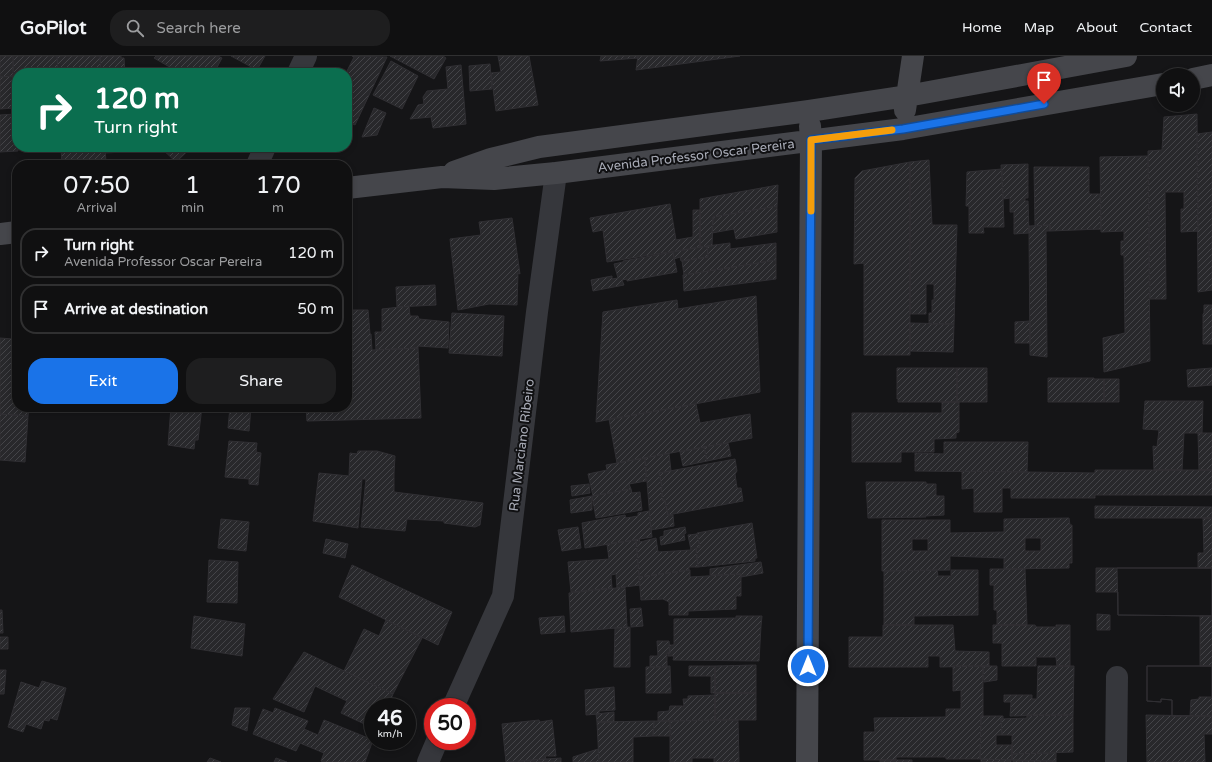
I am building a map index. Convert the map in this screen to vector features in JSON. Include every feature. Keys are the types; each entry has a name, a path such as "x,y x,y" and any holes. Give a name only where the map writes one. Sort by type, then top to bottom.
{"main road":[{"path":"903,129 906,96 913,56"},
{"name":"Avenida Professor Oscar Pereira","path":"442,177 491,159 539,147 809,111 906,96 1126,56"},
{"path":"1200,78 1212,75"},
{"name":"Avenida Professor Oscar Pereira","path":"352,187 442,177 494,179 556,173 903,129 1156,85"},
{"path":"807,762 811,140 809,111"},
{"path":"0,234 12,233"}],"street":[{"path":"300,68 306,56"},
{"name":"Rua Marciano Ribeiro","path":"457,698 503,596 536,320 556,173"},
{"path":"1116,762 1117,677"},
{"path":"428,762 433,750"}],"building":[{"path":"0,56 13,56 12,76 0,77"},
{"path":"13,56 57,56 58,68 14,68"},
{"path":"57,56 100,56 101,68 58,68"},
{"path":"100,56 121,56 121,58 124,58 125,68 101,68"},
{"path":"156,56 218,56 222,58 217,68 171,68 154,58"},
{"path":"231,56 265,56 258,68 253,68"},
{"path":"352,56 387,57 355,125 352,124 352,68 348,68 354,57"},
{"path":"390,56 443,56 446,58 434,79"},
{"path":"498,56 529,56 538,105 496,111 491,73 501,72"},
{"path":"601,56 638,56 638,58 600,61"},
{"path":"638,56 740,56 636,70"},
{"path":"391,61 418,76 402,109 373,95"},
{"path":"490,64 492,89 470,91 469,66"},
{"path":"461,65 466,124 433,128 431,117 410,119 418,105 424,104 423,97 427,91 448,89 446,67"},
{"path":"12,76 12,108 0,109 0,77"},
{"path":"374,108 386,113 377,135 362,137"},
{"path":"12,114 12,151 0,152 0,115"},
{"path":"1197,114 1198,231 1181,232 1181,209 1184,209 1184,192 1165,192 1166,299 1150,299 1148,151 1162,150 1164,117"},
{"path":"1212,132 1212,290 1198,292 1197,134"},
{"path":"61,152 105,152 106,160 62,160"},
{"path":"165,152 187,152 178,160 174,160"},
{"path":"1148,156 1150,361 1104,372 1103,338 1125,333 1124,255 1121,255 1121,241 1124,241 1124,231 1101,232 1100,157"},
{"path":"929,160 932,225 957,225 954,324 929,324 929,313 932,313 932,300 934,300 934,284 926,284 926,314 910,314 910,162"},
{"path":"910,162 910,355 864,355 864,263 854,264 855,178 862,171"},
{"path":"1028,164 1028,198 1025,198 1025,201 1028,201 1029,233 1014,234 1014,212 1010,212 1010,198 1003,199 1001,165"},
{"path":"1034,167 1089,167 1089,194 1100,194 1101,229 1050,231 1050,225 1035,226"},
{"path":"1002,169 1004,227 983,227 984,233 969,233 969,206 966,206 967,172"},
{"path":"778,185 777,206 713,217 712,246 700,247 700,199"},
{"path":"670,204 676,240 693,237 693,210 700,210 700,247 607,262 603,230 593,232 590,218"},
{"path":"777,206 777,232 736,239 734,229 712,233 713,217"},
{"path":"512,218 520,274 518,273 517,305 489,304 458,310 450,239 481,235 479,222"},
{"path":"1050,225 1050,231 1046,231 1047,357 1030,355 1029,226"},
{"path":"730,243 730,249 776,243 776,260 684,275 682,261 708,257 707,246"},
{"path":"707,246 708,257 681,261 680,257 674,259 673,252"},
{"path":"673,252 677,272 627,281 627,279 622,280 624,285 593,291 591,280 612,276 612,279 618,278 614,264"},
{"path":"776,260 776,279 684,291 683,275"},
{"path":"435,285 436,305 397,307 396,287"},
{"path":"756,296 760,392 596,422 603,312 677,300 678,309"},
{"path":"1204,305 1212,305 1212,344 1203,344"},
{"path":"409,306 410,316 418,316 419,319 449,322 448,348 418,346 418,348 376,350 375,332 382,332 382,309"},
{"path":"352,310 368,310 372,350 418,348 421,418 307,421 306,412 352,412"},
{"path":"452,313 504,316 502,356 449,353"},
{"path":"1030,321 1030,343 1015,343 1015,322"},
{"path":"910,323 954,324 953,352 910,351"},
{"path":"0,338 12,339 12,412 28,412 28,416 0,414"},
{"path":"897,368 957,368 957,402 898,402"},
{"path":"957,368 987,368 987,402 957,402"},
{"path":"1212,368 1212,385 1188,387 1187,370"},
{"path":"1048,378 1104,379 1104,402 1048,402"},
{"path":"1104,379 1119,379 1119,402 1104,402"},
{"path":"1145,401 1203,401 1202,433 1184,433 1182,470 1154,470 1153,446 1157,447 1159,430 1143,429"},
{"path":"942,402 959,402 959,432 956,433 956,438 934,439 934,452 901,452 901,462 852,462 852,413 942,413"},
{"path":"696,404 700,423 750,414 752,438 617,463 609,419"},
{"path":"171,412 201,412 198,440 195,440 194,449 168,445"},
{"path":"230,412 251,412 249,431 228,428"},
{"path":"0,414 28,416 25,462 0,460"},
{"path":"1198,433 1212,433 1212,470 1199,470"},
{"path":"229,441 257,443 256,452 261,453 258,485 249,484 249,479 225,477"},
{"path":"944,442 1028,442 1027,472 915,471 915,453 944,454"},
{"path":"728,443 731,456 707,461 704,447"},
{"path":"704,447 707,461 683,466 680,452"},
{"path":"358,451 377,451 395,456 394,492 483,503 480,525 475,527 444,523 444,521 407,519 405,531 361,527 366,479 362,479 358,528 313,521 319,473 349,476 350,453 357,454"},
{"path":"669,453 671,471 659,473 663,501 665,500 668,515 673,515 674,526 651,530 645,458"},
{"path":"645,458 646,481 629,484 631,489 593,496 588,474 607,470 606,465"},
{"path":"735,459 737,488 741,488 743,501 668,515 665,500 663,501 659,473"},
{"path":"1095,470 1212,470 1212,495 1095,495 1095,498 1011,498 1011,488 1002,488 1002,512 974,512 974,488 962,489 962,471 1095,473"},
{"path":"866,482 926,482 926,484 936,484 936,496 944,496 944,515 925,516 926,517 868,518"},
{"path":"589,484 590,493 572,496 571,486"},
{"path":"631,489 632,493 640,492 642,510 596,518 592,496"},
{"path":"592,496 592,510 571,513 570,500"},
{"path":"1095,506 1212,507 1212,518 1095,518"},
{"path":"649,511 652,537 585,548 582,523 625,515 626,518 638,516 638,513"},
{"path":"1069,518 1070,525 1072,525 1072,563 1069,563 1069,568 1004,569 1004,558 950,556 950,570 882,571 882,520 950,520 950,533 1004,532 1004,519","holes":["1025,538 1041,538 1041,551 1025,551","912,539 928,539 928,551 912,551"]},
{"path":"1203,518 1212,518 1212,568 1198,568 1198,553 1204,553"},
{"path":"221,519 249,522 246,551 218,548"},
{"path":"752,523 757,558 755,558 755,561 698,567 696,548 700,547 697,533"},
{"path":"578,527 581,548 562,551 558,530"},
{"path":"685,527 685,540 661,545 660,537 664,536 664,531"},
{"path":"697,534 700,547 696,548 698,567 689,567 689,570 639,577 636,540 639,539 640,542 656,538 658,552 691,550 688,535"},
{"path":"326,539 348,544 345,558 323,553"},
{"path":"636,540 640,585 617,588 616,574 611,575 612,588 571,592 568,562 609,559 607,544"},
{"path":"209,560 238,562 237,603 207,602"},
{"path":"761,562 763,573 741,577 741,574 710,575 710,569"},
{"path":"352,565 452,612 438,645 339,597"},
{"path":"1096,568 1212,568 1212,616 1118,615 1118,592 1096,592"},
{"path":"1117,568 1212,568 1212,616 1118,615"},
{"path":"990,569 1025,569 1027,625 997,625 997,610 994,610 994,585 990,585"},
{"path":"690,570 690,577 741,574 741,596 736,596 736,609 688,611 688,615 669,615 669,602 663,599 641,600 639,577"},
{"path":"937,570 938,576 951,576 951,570 978,570 978,615 914,616 914,625 884,625 884,571"},
{"path":"625,587 627,627 571,632 569,593"},
{"path":"641,608 643,626 631,627 630,609"},
{"path":"0,610 2,610 3,633 0,633"},
{"path":"1097,614 1110,615 1110,630 1097,630"},
{"path":"194,616 245,624 242,656 191,648"},
{"path":"564,616 565,632 541,634 539,618"},
{"path":"736,616 762,616 759,661 673,660 674,656 668,656 668,653 670,653 669,645 674,645 674,619 736,618"},
{"path":"1200,616 1212,616 1212,666 1200,666"},
{"path":"386,620 422,638 393,694 344,671 364,629 379,636"},
{"path":"883,625 953,625 955,651 989,652 989,666 940,667 940,656 928,656 928,667 849,667 849,637 883,637"},
{"path":"993,625 1035,625 1036,627 1056,627 1056,625 1070,625 1070,666 1057,666 1056,657 1036,657 1036,666 1002,666 1002,643 993,643"},
{"path":"630,627 630,667 614,667 615,628"},
{"path":"0,637 8,637 8,649 0,649"},
{"path":"657,641 669,641 670,653 667,653 667,667 650,667 650,656 658,656"},
{"path":"304,652 393,694 391,698 364,698 364,724 341,713 347,701 315,686 304,712 273,699"},
{"path":"756,665 756,693 715,693 715,666"},
{"path":"670,666 671,693 646,693 646,667"},
{"path":"689,666 715,666 715,693 711,693 711,676 689,676"},
{"path":"953,666 983,666 983,716 981,716 980,759 896,757 896,760 864,760 864,732 875,732 874,718 946,717 946,709 961,709 961,690 953,691"},
{"path":"983,666 997,666 997,680 984,682"},
{"path":"1038,666 1074,666 1073,715 1010,716 1011,702 1004,702 1004,695 1032,695 1032,699 1037,699"},
{"path":"1147,666 1212,666 1212,716 1172,716 1172,700 1161,699 1161,702 1147,701"},
{"path":"1147,666 1212,666 1212,697 1199,697 1199,699 1191,700 1190,716 1172,716 1172,700 1161,699 1161,702 1147,701"},
{"path":"0,670 6,670 4,694 0,694"},
{"path":"42,681 66,688 57,720 50,718 49,721 44,720 41,729 26,724 23,732 8,727 21,682 39,688"},
{"path":"614,687 615,710 599,711 599,714 586,715 585,690"},
{"path":"715,693 756,693 756,720 715,720"},
{"path":"715,695 715,720 658,721 658,712 669,711 670,706 684,706 683,699 688,699 688,696"},
{"path":"235,708 250,708 247,731 232,725"},
{"path":"275,708 308,721 304,729 318,735 324,720 364,736 364,750 369,750 365,762 323,762 321,761 324,753 300,743 296,751 253,734 263,709 273,713"},
{"path":"614,712 614,722 597,722 596,714"},
{"path":"1027,715 1073,715 1073,752 1012,754 1012,735 1002,735 1001,719 1027,718"},
{"path":"1146,715 1212,716 1212,734 1204,734 1205,762 1147,762"},
{"path":"981,716 1003,716 1003,719 1001,719 1002,735 996,735 996,745 1012,745 1012,760 980,759"},
{"path":"539,720 540,722 552,720 556,756 545,756 546,759 506,762 502,724"},
{"path":"738,720 739,762 714,762 714,758 692,758 692,762 670,762 670,721"},
{"path":"654,721 653,736 633,737 633,762 599,762 597,722"},
{"path":"654,721 670,721 671,736 653,736"},
{"path":"598,749 599,762 573,762 573,757"},
{"path":"1056,753 1056,761 1012,760 1012,754"},
{"path":"210,758 221,762 207,762"},
{"path":"276,758 287,762 274,762"},
{"path":"561,758 561,762 518,762 518,761"},
{"path":"981,759 1011,760 1011,762 981,762"},
{"path":"880,760 912,760 912,762 880,762"},
{"path":"1013,760 1056,761 1056,762 1013,762"}],"slow traffic":[{"path":"811,211 811,140 892,130"}],"route":[{"path":"808,666 811,140 903,129 1044,104"}]}
